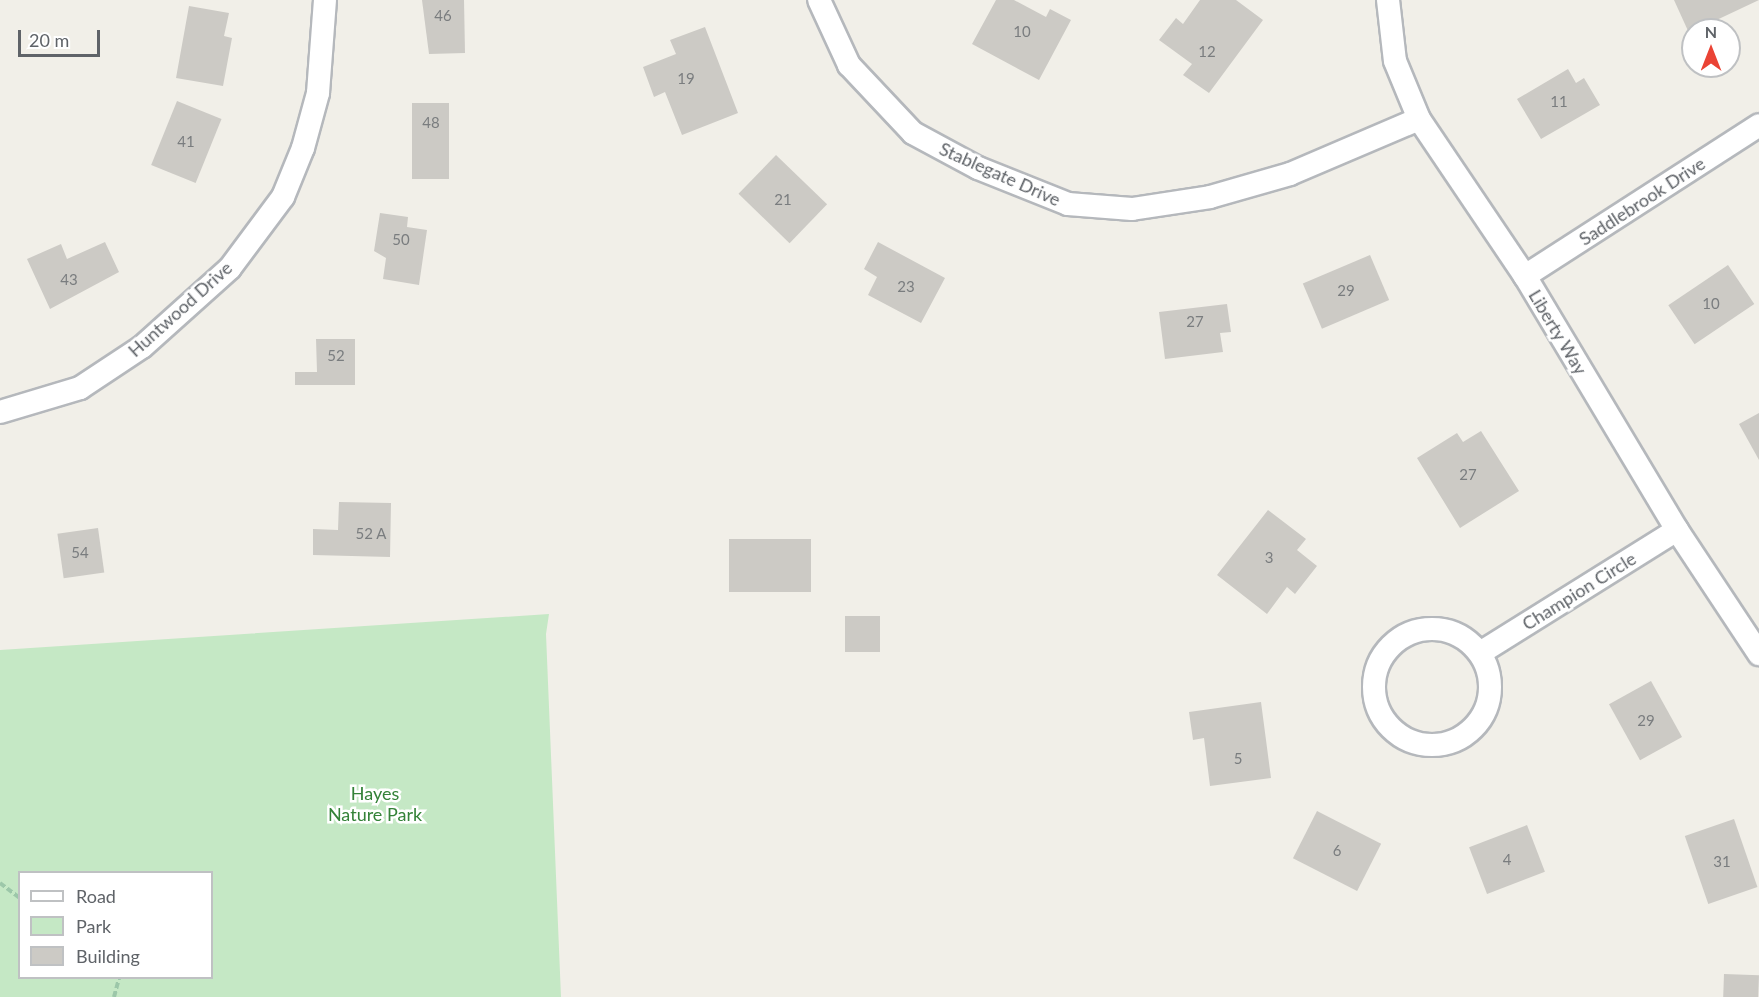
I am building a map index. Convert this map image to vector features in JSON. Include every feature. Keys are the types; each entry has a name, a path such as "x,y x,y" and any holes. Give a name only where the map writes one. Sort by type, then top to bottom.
{"street":[{"name":"Huntwood Drive","path":"0,412 80,388 142,347 230,268 283,197 303,148 318,93 325,0"},
{"name":"Stablegate Drive","path":"819,0 849,65 913,133 978,168 1068,204 1132,209 1210,197 1290,174 1419,119"},
{"name":"Liberty Way","path":"1388,0 1395,61 1419,119 1524,276 1677,530 1759,654"},
{"name":"Saddlebrook Drive","path":"1524,276 1759,125"},
{"name":"Champion Circle","path":"1480,652 1677,530"},
{"path":"1438,628 1462,636 1480,652 1491,684 1490,701 1483,716 1459,739 1443,744 1410,741 1384,720 1376,705 1374,681 1392,644 1421,629 1438,628"}],"path":[{"path":"0,883 18,896"},
{"path":"114,997 119,979"}],"green space":[{"name":"Hayes Nature Park","path":"549,614 546,634 561,997 0,997 0,650"}],"building":[{"path":"422,0 464,0 465,53 429,54"},
{"path":"996,0 1014,0 1046,17 1050,9 1071,20 1039,80 972,44"},
{"path":"1200,0 1236,0 1263,20 1209,93 1183,75 1192,64 1159,40 1176,18 1183,24"},
{"path":"1674,0 1759,0 1721,18 1682,18"},
{"path":"189,6 229,13 224,36 232,38 223,86 176,78"},
{"path":"705,27 738,113 682,135 665,92 654,97 643,67 676,54 670,40"},
{"path":"1568,69 1576,83 1584,78 1600,105 1541,139 1517,99"},
{"path":"177,101 222,119 196,183 151,165"},
{"path":"412,103 449,103 449,179 412,179"},
{"path":"776,155 827,204 790,243 738,194"},
{"path":"380,213 408,217 407,227 427,230 419,285 383,279 386,258 374,251"},
{"path":"105,242 119,272 50,309 27,259 61,244 67,259"},
{"path":"878,242 945,278 921,323 868,295 877,277 864,269"},
{"path":"1370,255 1389,300 1322,329 1303,284"},
{"path":"1728,265 1754,304 1695,344 1668,305"},
{"path":"1227,304 1231,332 1220,333 1223,352 1165,359 1159,312"},
{"path":"316,339 355,339 355,385 295,385 295,372 317,372"},
{"path":"1759,413 1759,460 1739,424"},
{"path":"1481,431 1519,491 1460,528 1417,458 1457,433 1463,442"},
{"path":"339,502 391,503 390,557 313,555 313,529 338,530"},
{"path":"1268,510 1306,539 1297,550 1317,566 1295,594 1287,587 1267,614 1217,575"},
{"path":"98,528 104,573 64,578 57,534"},
{"path":"729,539 811,539 811,592 729,592"},
{"path":"845,616 880,616 880,652 845,652"},
{"path":"1651,681 1682,737 1640,760 1609,704"},
{"path":"1261,702 1271,778 1210,786 1204,738 1193,740 1189,712"},
{"path":"1317,811 1381,844 1357,891 1293,858"},
{"path":"1734,819 1757,887 1708,904 1685,836"},
{"path":"1527,825 1545,872 1487,894 1469,847"},
{"path":"1724,974 1759,975 1758,997 1723,997"}]}
